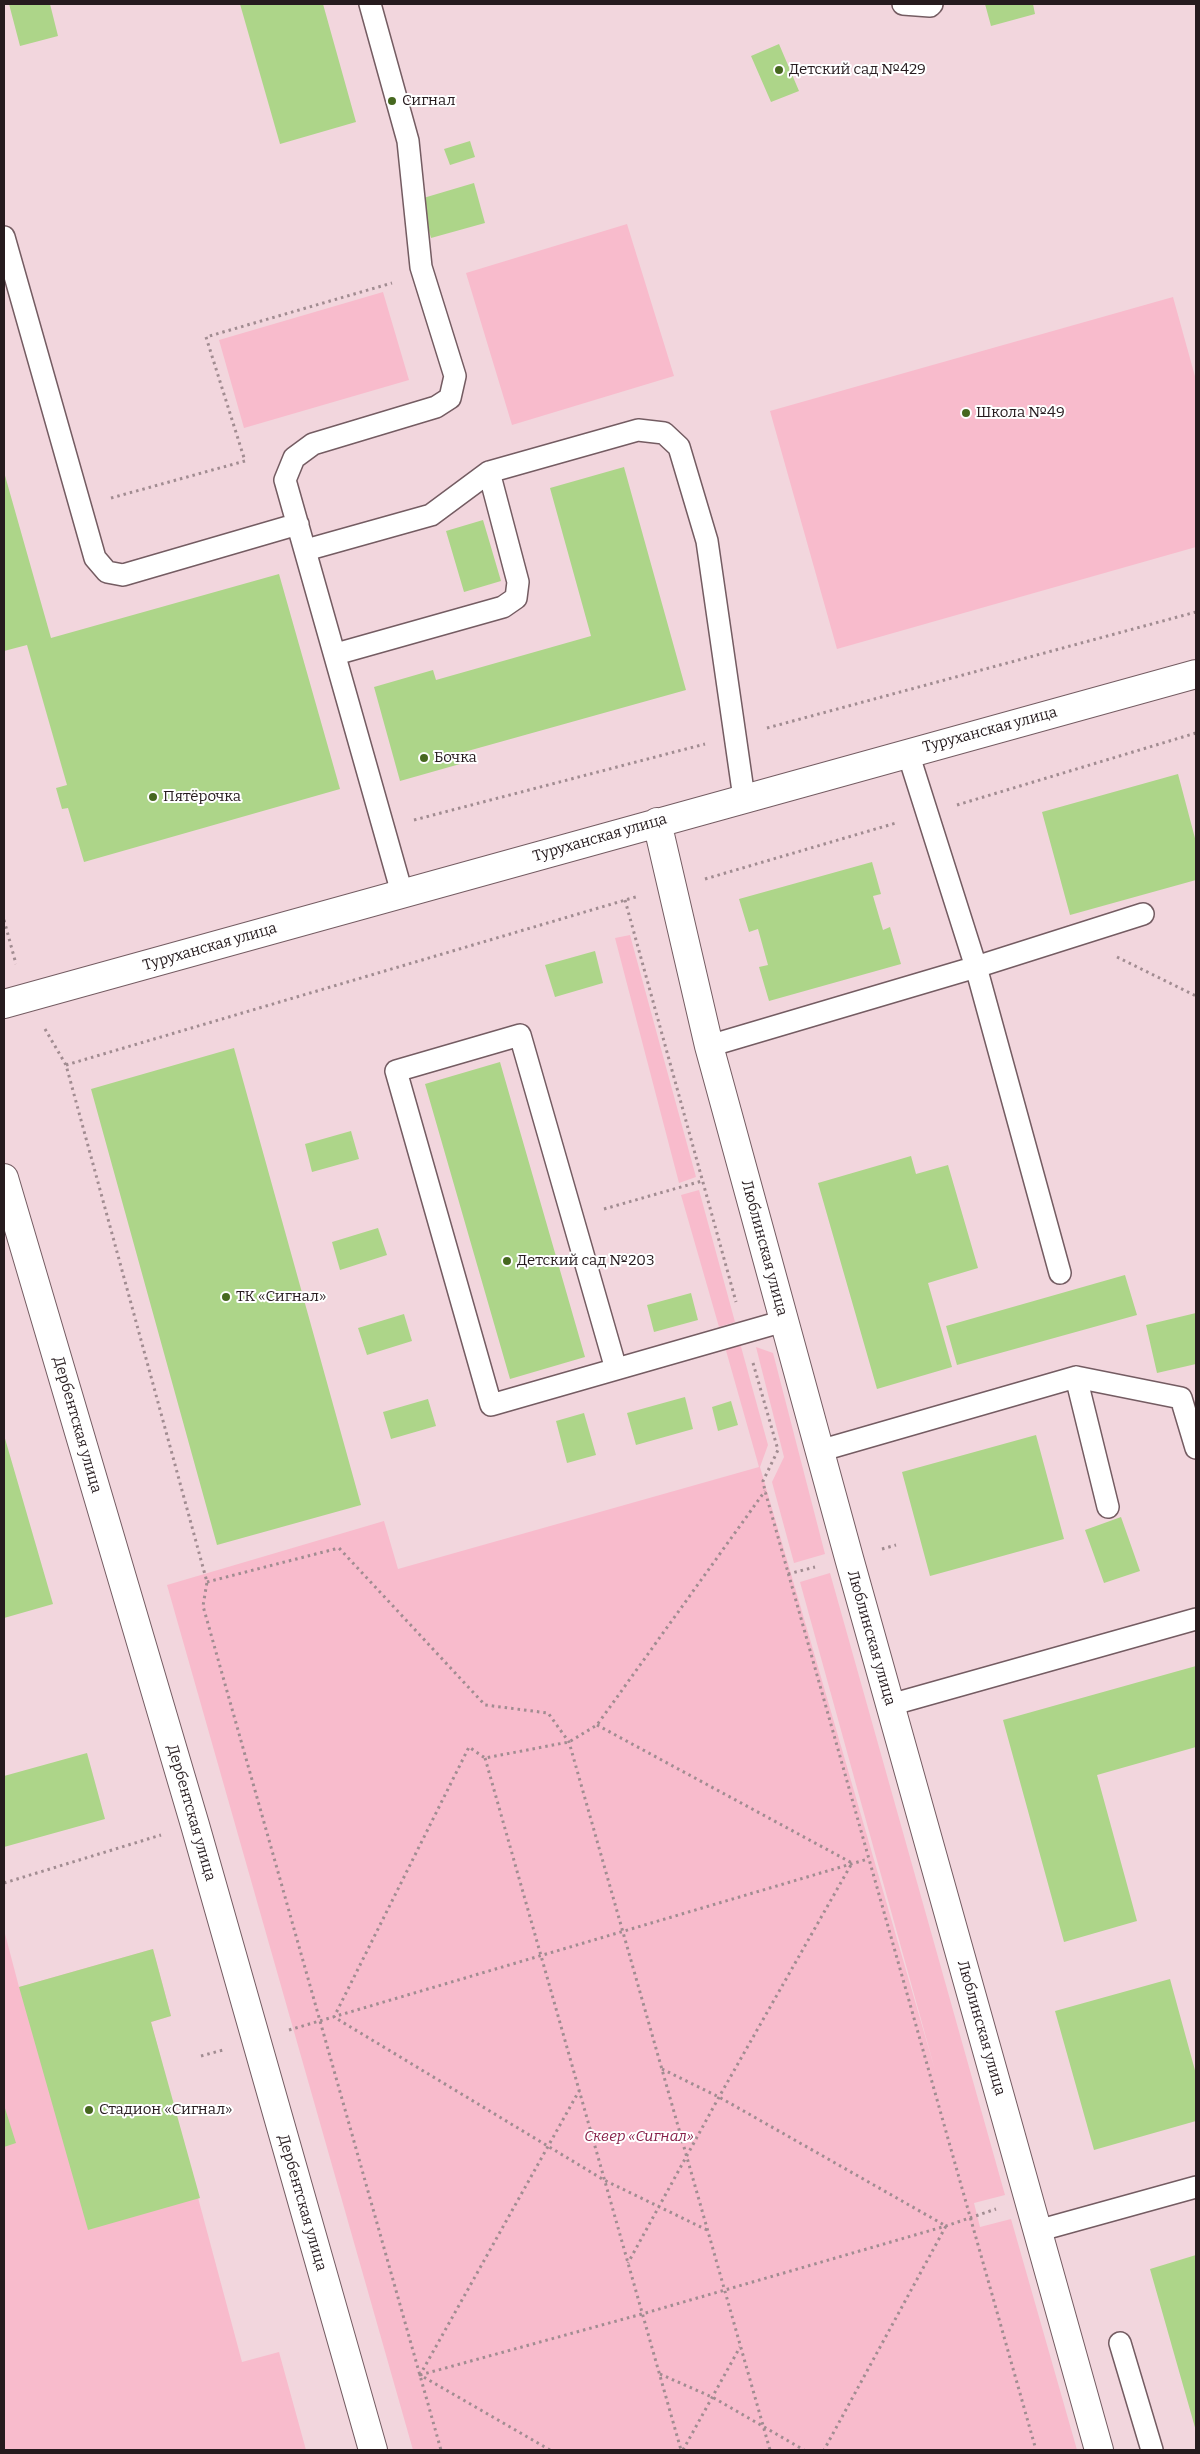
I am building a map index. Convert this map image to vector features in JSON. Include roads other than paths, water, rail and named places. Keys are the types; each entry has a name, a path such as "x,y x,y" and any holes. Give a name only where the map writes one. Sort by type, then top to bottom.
{"street":[{"name":"Туруханская улица","path":"15,1001 1196,674"},
{"name":"Люблинская улица","path":"657,822 709,1046 819,1451 1099,2450"},
{"name":"Дербентская улица","path":"4,1178 12,1237 195,1825 373,2450"}],"lane":[{"path":"370,4 408,141 423,274 455,376 450,398 436,407 313,444 294,458 285,480 336,654 402,893"},
{"path":"903,4 930,6 932,4"},
{"path":"4,236 95,558 107,572 123,575 298,524"},
{"path":"306,550 431,515 489,472 638,430 664,432 679,447 707,541 744,798"},
{"path":"336,654 504,607 516,598 518,582 489,472"},
{"path":"908,753 976,967 1060,1273"},
{"path":"709,1046 976,967 1143,914"},
{"path":"616,1369 520,1035 396,1070 492,1405 784,1321"},
{"path":"1076,1378 1108,1507"},
{"path":"819,1451 1076,1378 1181,1398 1196,1448"},
{"path":"890,1705 1196,1619"},
{"path":"1037,2231 1196,2187"},
{"path":"1120,2342 1152,2450"}],"place":[{"name":"Детский сад №429","path":"779,70"},
{"name":"Сигнал","path":"392,101"},
{"name":"Школа №49","path":"966,413"},
{"name":"Бочка","path":"424,758"},
{"name":"Пятёрочка","path":"153,797"},
{"name":"Детский сад №203","path":"507,1261"},
{"name":"ТК «Сигнал»","path":"226,1297"},
{"name":"Стадион «Сигнал»","path":"89,2110"}],"park label":[{"name":"Сквер «Сигнал»","path":"639,2137"}]}
